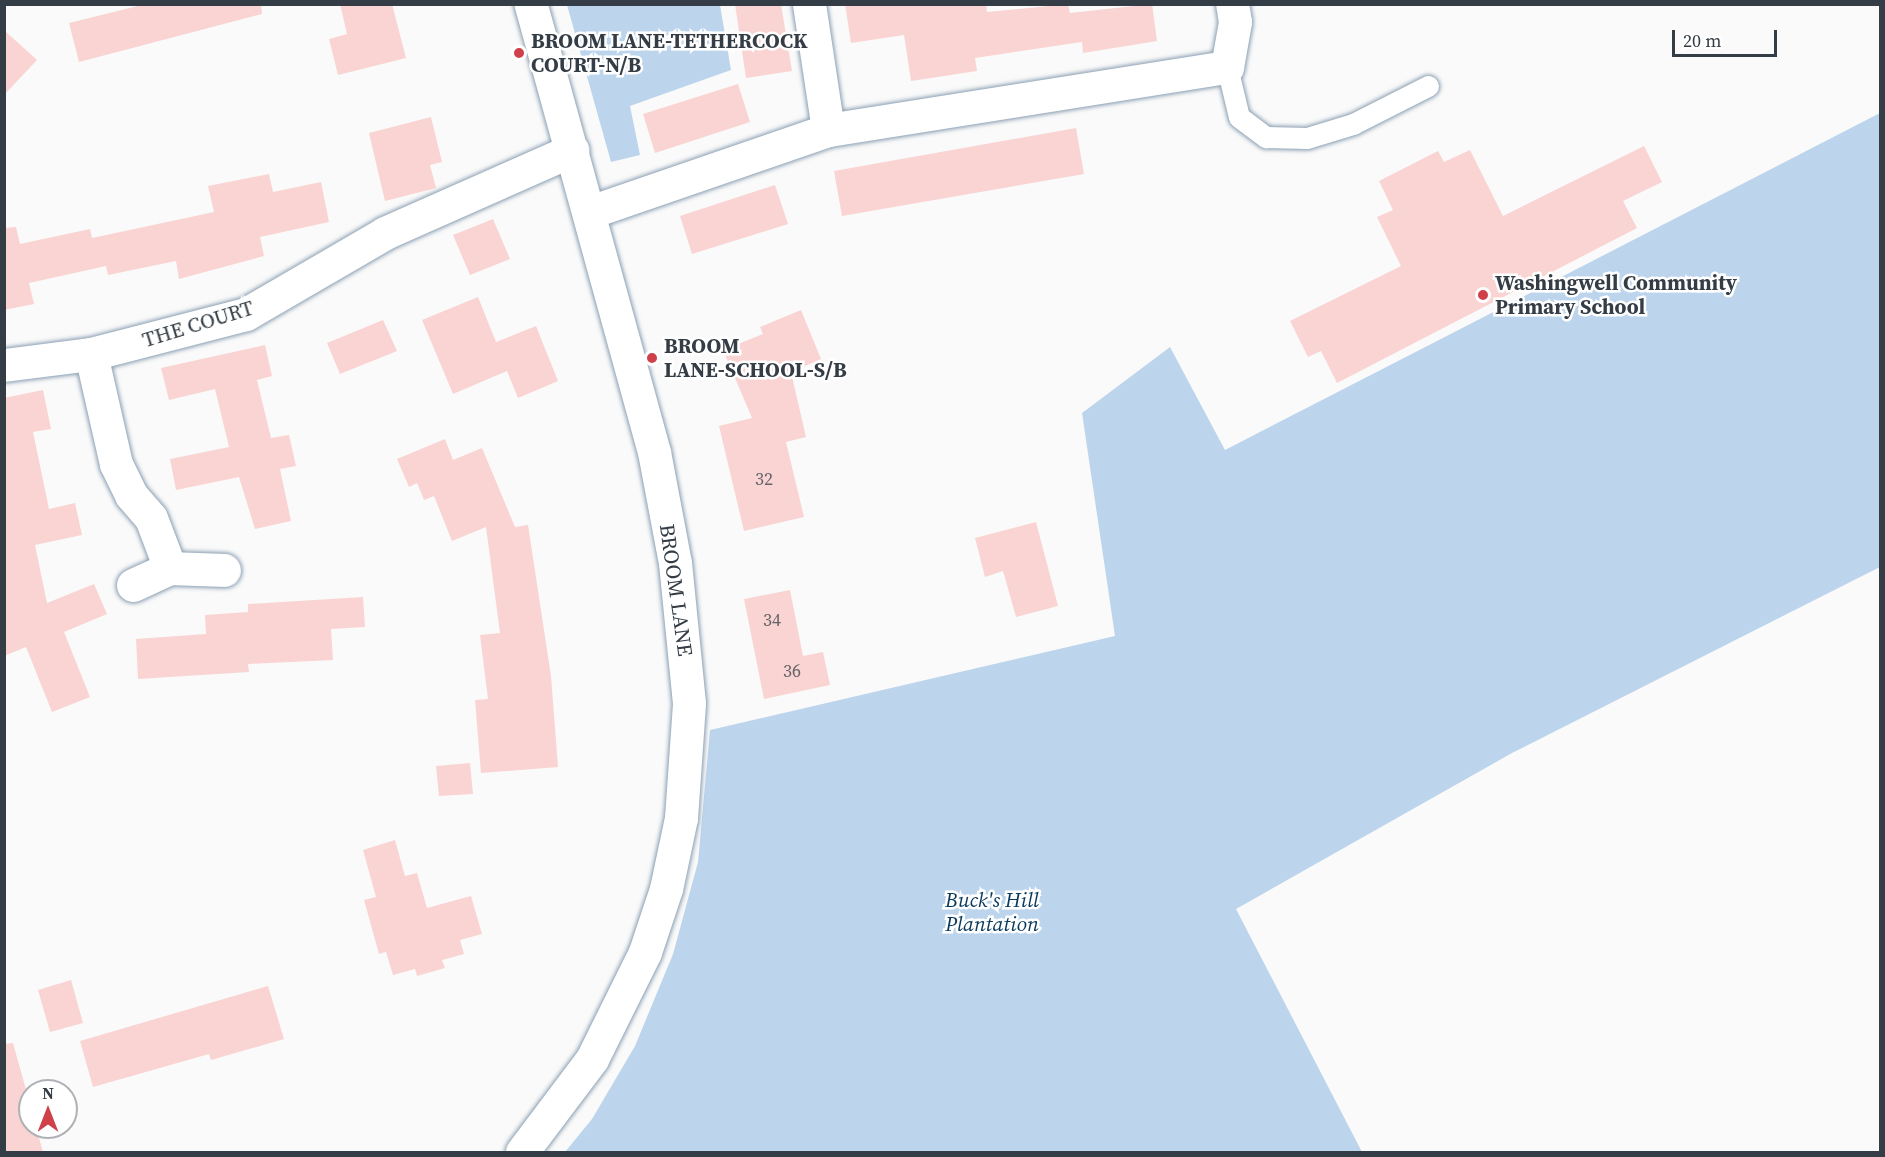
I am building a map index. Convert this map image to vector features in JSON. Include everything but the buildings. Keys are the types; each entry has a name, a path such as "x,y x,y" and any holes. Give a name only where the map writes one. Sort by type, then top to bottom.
{"street":[{"name":"BROOM LANE","path":"522,1152 592,1059 645,952 671,869 686,790 689,703 675,563 654,452 590,212 531,4"},
{"path":"809,4 828,130"},
{"path":"590,212 828,130 1227,67 1235,22 1232,4"},
{"name":"THE COURT","path":"4,365 91,354 246,314 385,232 572,150"},
{"path":"91,354 116,464 131,495 151,518 170,568"},
{"path":"133,585 170,568 224,570"}],"lane":[{"path":"1227,67 1239,117 1266,137 1307,138 1353,124 1428,86"}],"green space":[{"path":"567,5 720,5 731,70 630,106 640,155 611,162"},
{"name":"Buck's Hill Plantation","path":"1880,113 1880,567 1512,753 1236,909 1362,1152 565,1152 592,1119 635,1046 673,954 698,862 710,730 1115,636 1082,413 1170,347 1225,450"}],"place":[{"name":"BROOM LANE-TETHERCOCK COURT-N/B","path":"519,53"},
{"name":"Washingwell Community Primary School","path":"1483,295"},
{"name":"BROOM LANE-SCHOOL-S/B","path":"652,358"}]}
